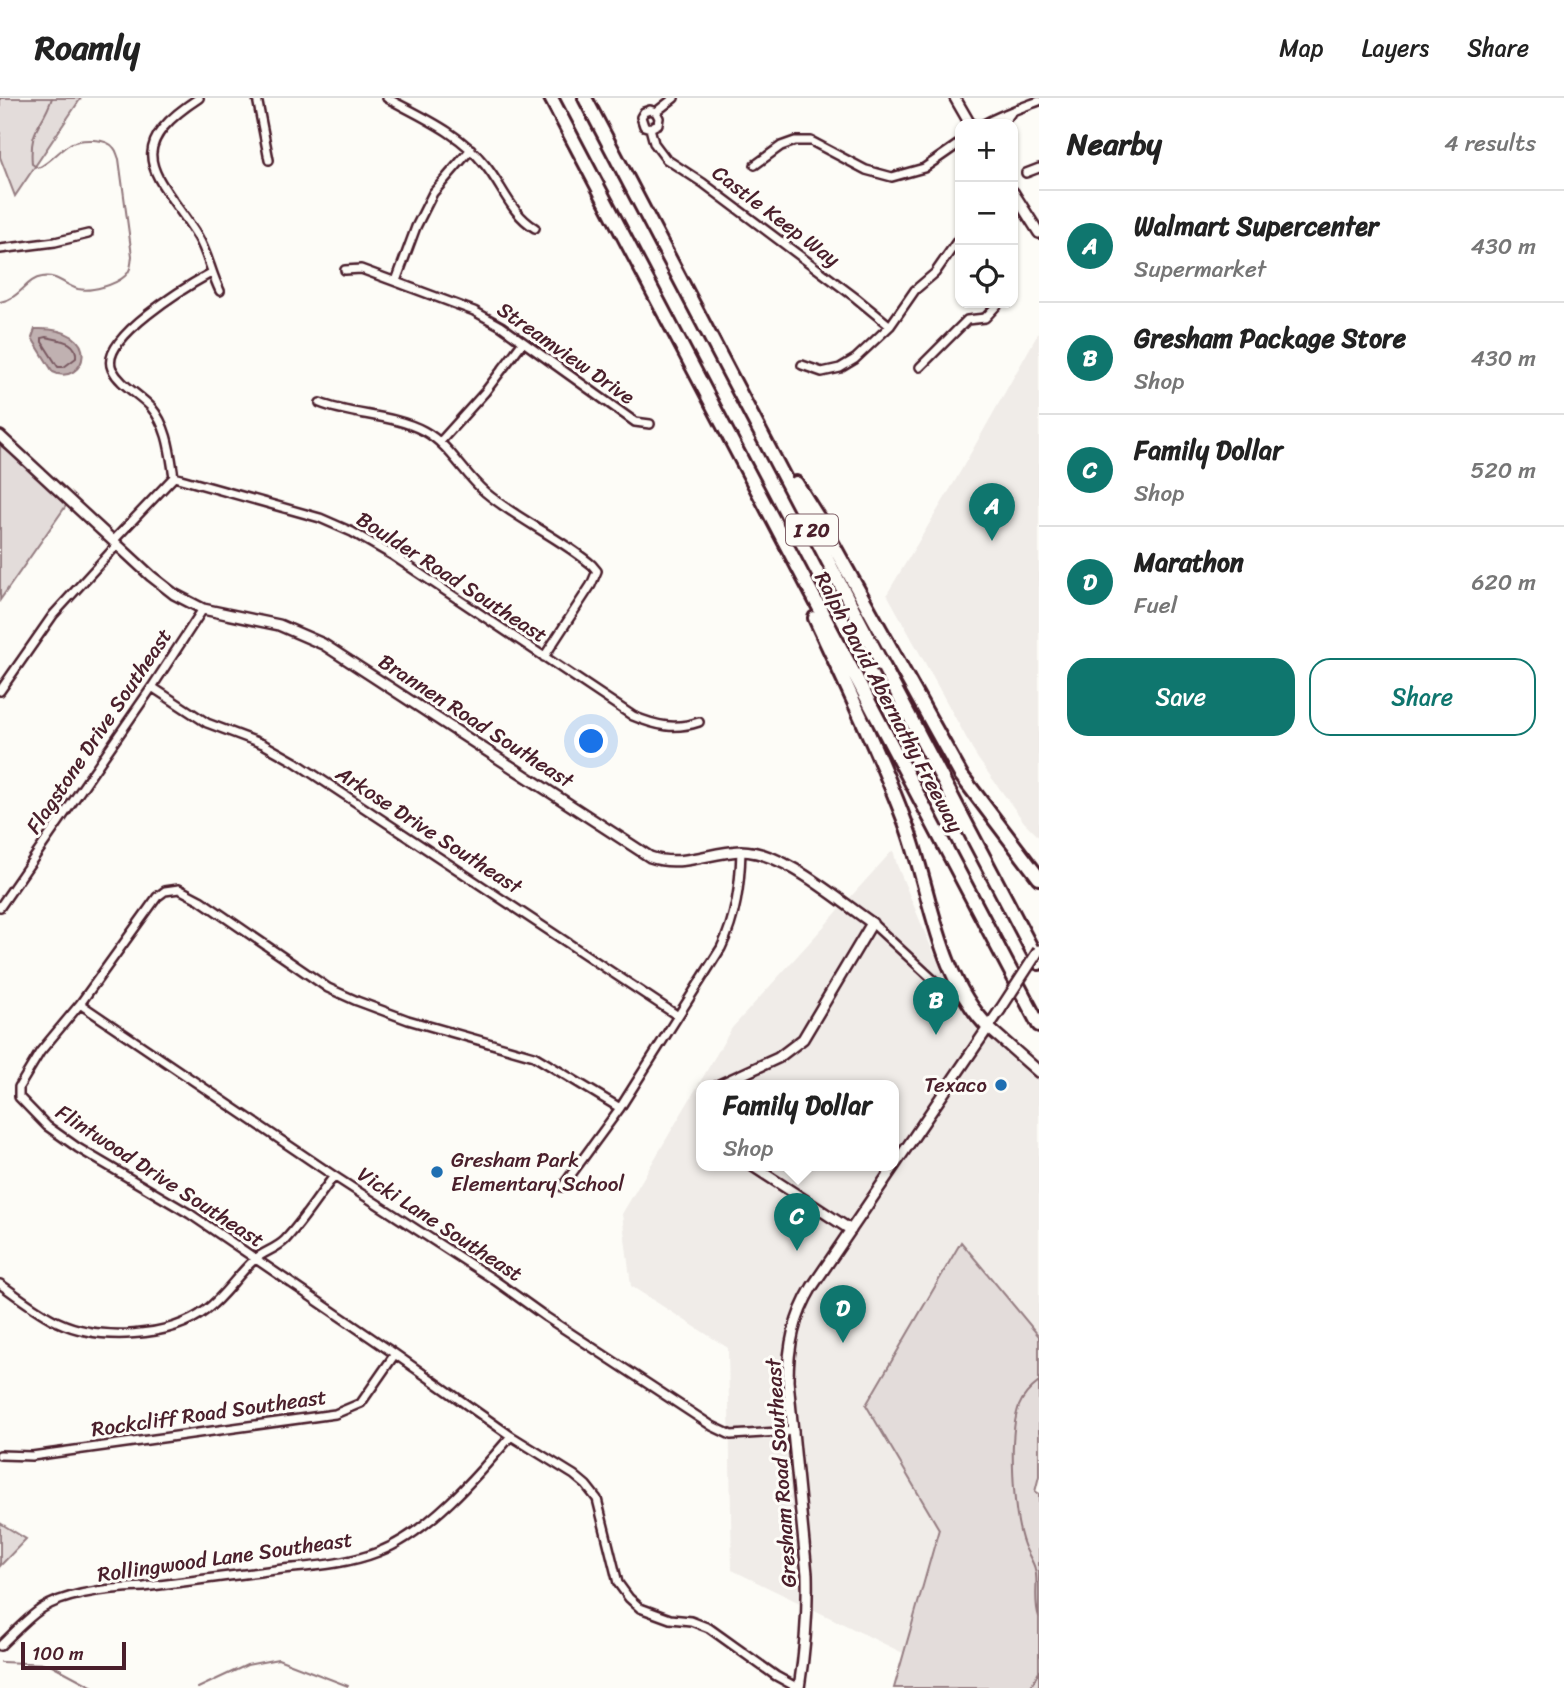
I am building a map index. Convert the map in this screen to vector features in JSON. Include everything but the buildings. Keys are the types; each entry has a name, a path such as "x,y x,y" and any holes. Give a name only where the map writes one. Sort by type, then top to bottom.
{"highway":[{"name":"Ralph David Abernathy Freeway","path":"551,98 1039,1025"},
{"name":"Ralph David Abernathy Freeway","path":"585,98 1039,963"},
{"path":"751,413 818,518 961,775 1039,878"},
{"path":"761,499 905,820 956,982 969,1005 989,1028"}],"main road":[{"path":"989,1028 1039,1072"}],"street":[{"path":"199,98 177,112 163,126 153,148 153,161 158,180 204,248 211,273 220,291"},
{"path":"257,98 269,160"},
{"path":"387,98 448,132 471,149 486,166 523,221 535,228"},
{"path":"656,112 674,98"},
{"path":"955,98 967,119"},
{"path":"1002,119 1039,101"},
{"path":"647,110 656,112 659,122 655,127 644,126 641,117 647,110"},
{"name":"Castle Keep Way","path":"650,128 654,143 666,159 740,211 890,326"},
{"path":"755,165 781,146 795,141 811,141 866,170 892,177 923,168 955,146"},
{"path":"396,281 416,227 433,193 471,149"},
{"path":"1026,173 1039,168"},
{"path":"1018,200 1039,233"},
{"path":"0,249 55,242 88,234"},
{"path":"802,365 822,372 840,368 855,359 890,326 915,290 936,273 956,245"},
{"name":"Streamview Drive","path":"345,270 361,269 474,312 523,342 635,422 650,424"},
{"path":"0,691 53,615 174,477 163,425 150,407 119,378 112,369 110,360 114,346 122,337 168,299 211,273"},
{"path":"920,367 967,320 985,318 994,308"},
{"path":"440,442 485,392 523,342"},
{"path":"320,403 341,411 406,423 440,442 486,493 600,571 544,657"},
{"name":"Brannen Road Southeast","path":"0,436 163,586 203,609 279,625 323,644 650,857 675,862 741,851 758,852 783,862 872,923 940,986 941,993"},
{"name":"Boulder Road Southeast","path":"174,477 320,518 352,532 392,555 633,716 683,727 699,722"},
{"name":"Flagstone Drive Southeast","path":"0,906 203,609"},
{"name":"Arkose Drive Southeast","path":"152,687 207,723 263,744 295,762 678,1016"},
{"path":"562,1186 620,1108 727,936 739,894 741,851"},
{"name":"Flintwood Drive Southeast","path":"620,1108 534,1056 408,1020 328,988 200,900 179,889 165,891 147,908 79,1004 40,1052 19,1087 19,1097 47,1126 78,1148 190,1214 586,1485 597,1500 618,1583 640,1608 670,1619 691,1621 709,1629 776,1676 798,1688"},
{"path":"730,1080 778,1058 803,1039 872,923"},
{"name":"Gresham Road Southeast","path":"899,1160 1039,950"},
{"name":"Vicki Lane Southeast","path":"79,1004 712,1426 731,1435 794,1432"},
{"path":"760,1171 851,1230"},
{"name":"Gresham Road Southeast","path":"798,1688 806,1637 808,1595 788,1353 794,1325 811,1287 891,1171"},
{"path":"0,1284 42,1313 71,1327 101,1333 150,1331 176,1326 204,1312 256,1258 273,1250 286,1238 334,1176"},
{"name":"Rockcliff Road Southeast","path":"0,1455 32,1456 335,1414 361,1404 395,1354"},
{"name":"Rollingwood Lane Southeast","path":"0,1646 43,1608 78,1596 112,1588 144,1587 343,1562 378,1552 444,1507 478,1475 511,1436"}],"shaded area":[{"path":"0,98 81,98 15,196 0,157"},
{"path":"1039,332 1039,837 1024,822 978,759 887,594 955,481"},
{"path":"0,445 70,500 0,600"},
{"path":"893,850 956,1003 1039,1078 1039,1336 962,1242 867,1405 939,1529 903,1653 732,1570 728,1348 631,1286 622,1214 696,1089 696,1171 899,1171 899,1080 701,1080 732,1028"},
{"path":"961,1242 1039,1336 1039,1476 1035,1492 1039,1494 1039,1688 894,1688 939,1529 866,1405"},
{"path":"0,1523 26,1539 0,1566"}],"water":[{"path":"35,329 58,331 73,337 81,346 83,355 80,365 73,372 64,375 53,372 32,338"}],"waterway":[{"path":"0,302 13,297 36,278 52,277 78,289 89,290 121,279 130,267 132,256 119,159 114,148 106,142 81,141 70,144 38,168 32,164 34,135 52,98"},
{"path":"1039,1382 1019,1406 1013,1455 1017,1515 1024,1545 1035,1569 1039,1617"},
{"path":"198,1688 247,1665 278,1659 348,1686"},
{"path":"1,1662 50,1664 95,1688"},
{"path":"1030,1688 1039,1671"}],"place":[{"name":"Walmart Supercenter","path":"992,541"},
{"name":"Gresham Package Store","path":"936,1035"},
{"name":"Texaco","path":"1001,1085"},
{"name":"Gresham Park Elementary School","path":"437,1172"},
{"name":"Family Dollar","path":"797,1251"},
{"name":"Marathon","path":"843,1343"}]}
